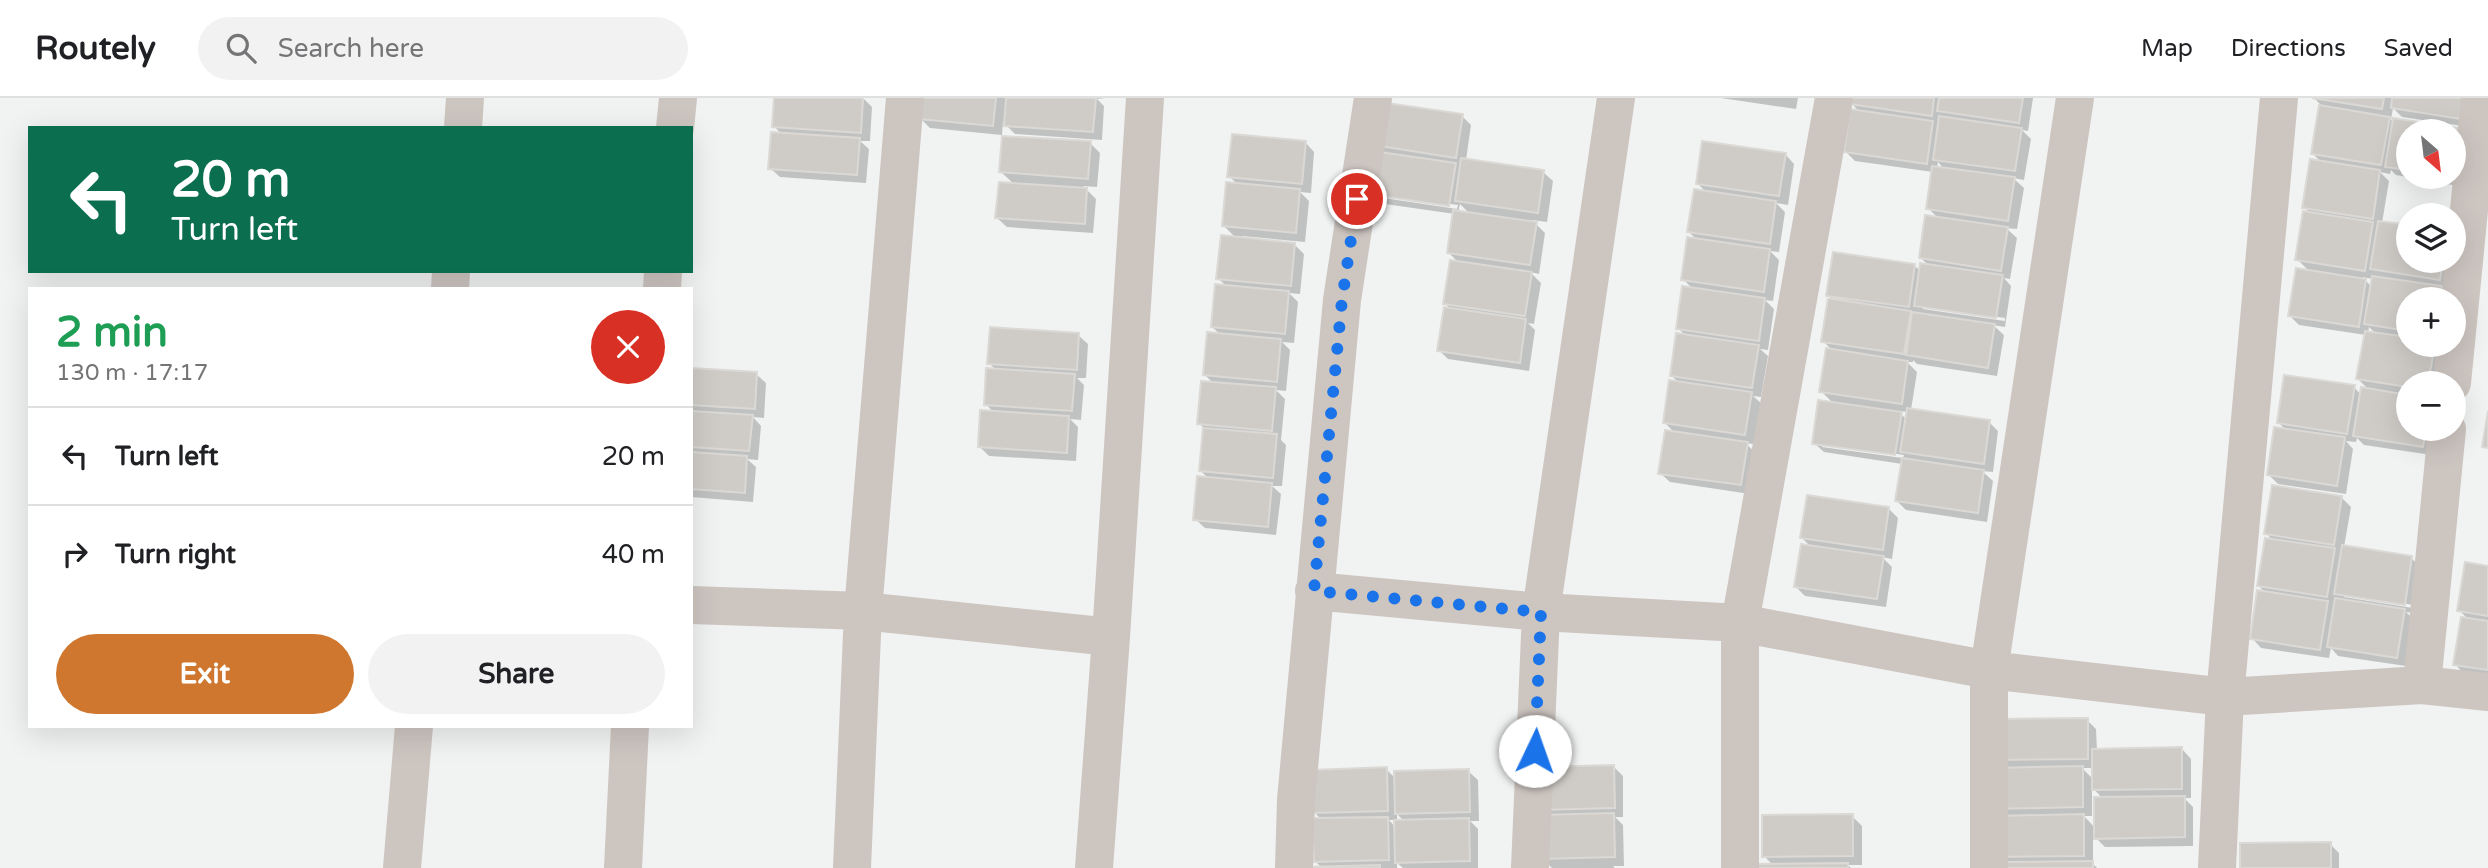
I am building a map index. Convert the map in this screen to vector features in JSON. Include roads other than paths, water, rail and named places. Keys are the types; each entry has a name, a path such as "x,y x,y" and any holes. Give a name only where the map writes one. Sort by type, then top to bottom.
{"street":[{"path":"463,126 465,98"},
{"path":"676,126 678,98"},
{"path":"852,868 863,611 905,98"},
{"path":"1094,868 1145,98"},
{"path":"1294,868 1296,800 1342,300 1373,98"},
{"path":"1530,868 1541,612 1616,98"},
{"path":"1740,868 1740,623 1834,98"},
{"path":"1989,868 1989,670 2076,98"},
{"path":"2217,868 2225,697 2279,98"},
{"path":"2453,371 2480,98"},
{"path":"2422,685 2446,441"},
{"path":"1314,591 1541,612 1740,623 1989,670 2225,697 2422,685 2488,692"},
{"path":"693,605 863,611 1111,637"},
{"path":"402,868 414,728"},
{"path":"623,868 630,728"}]}
